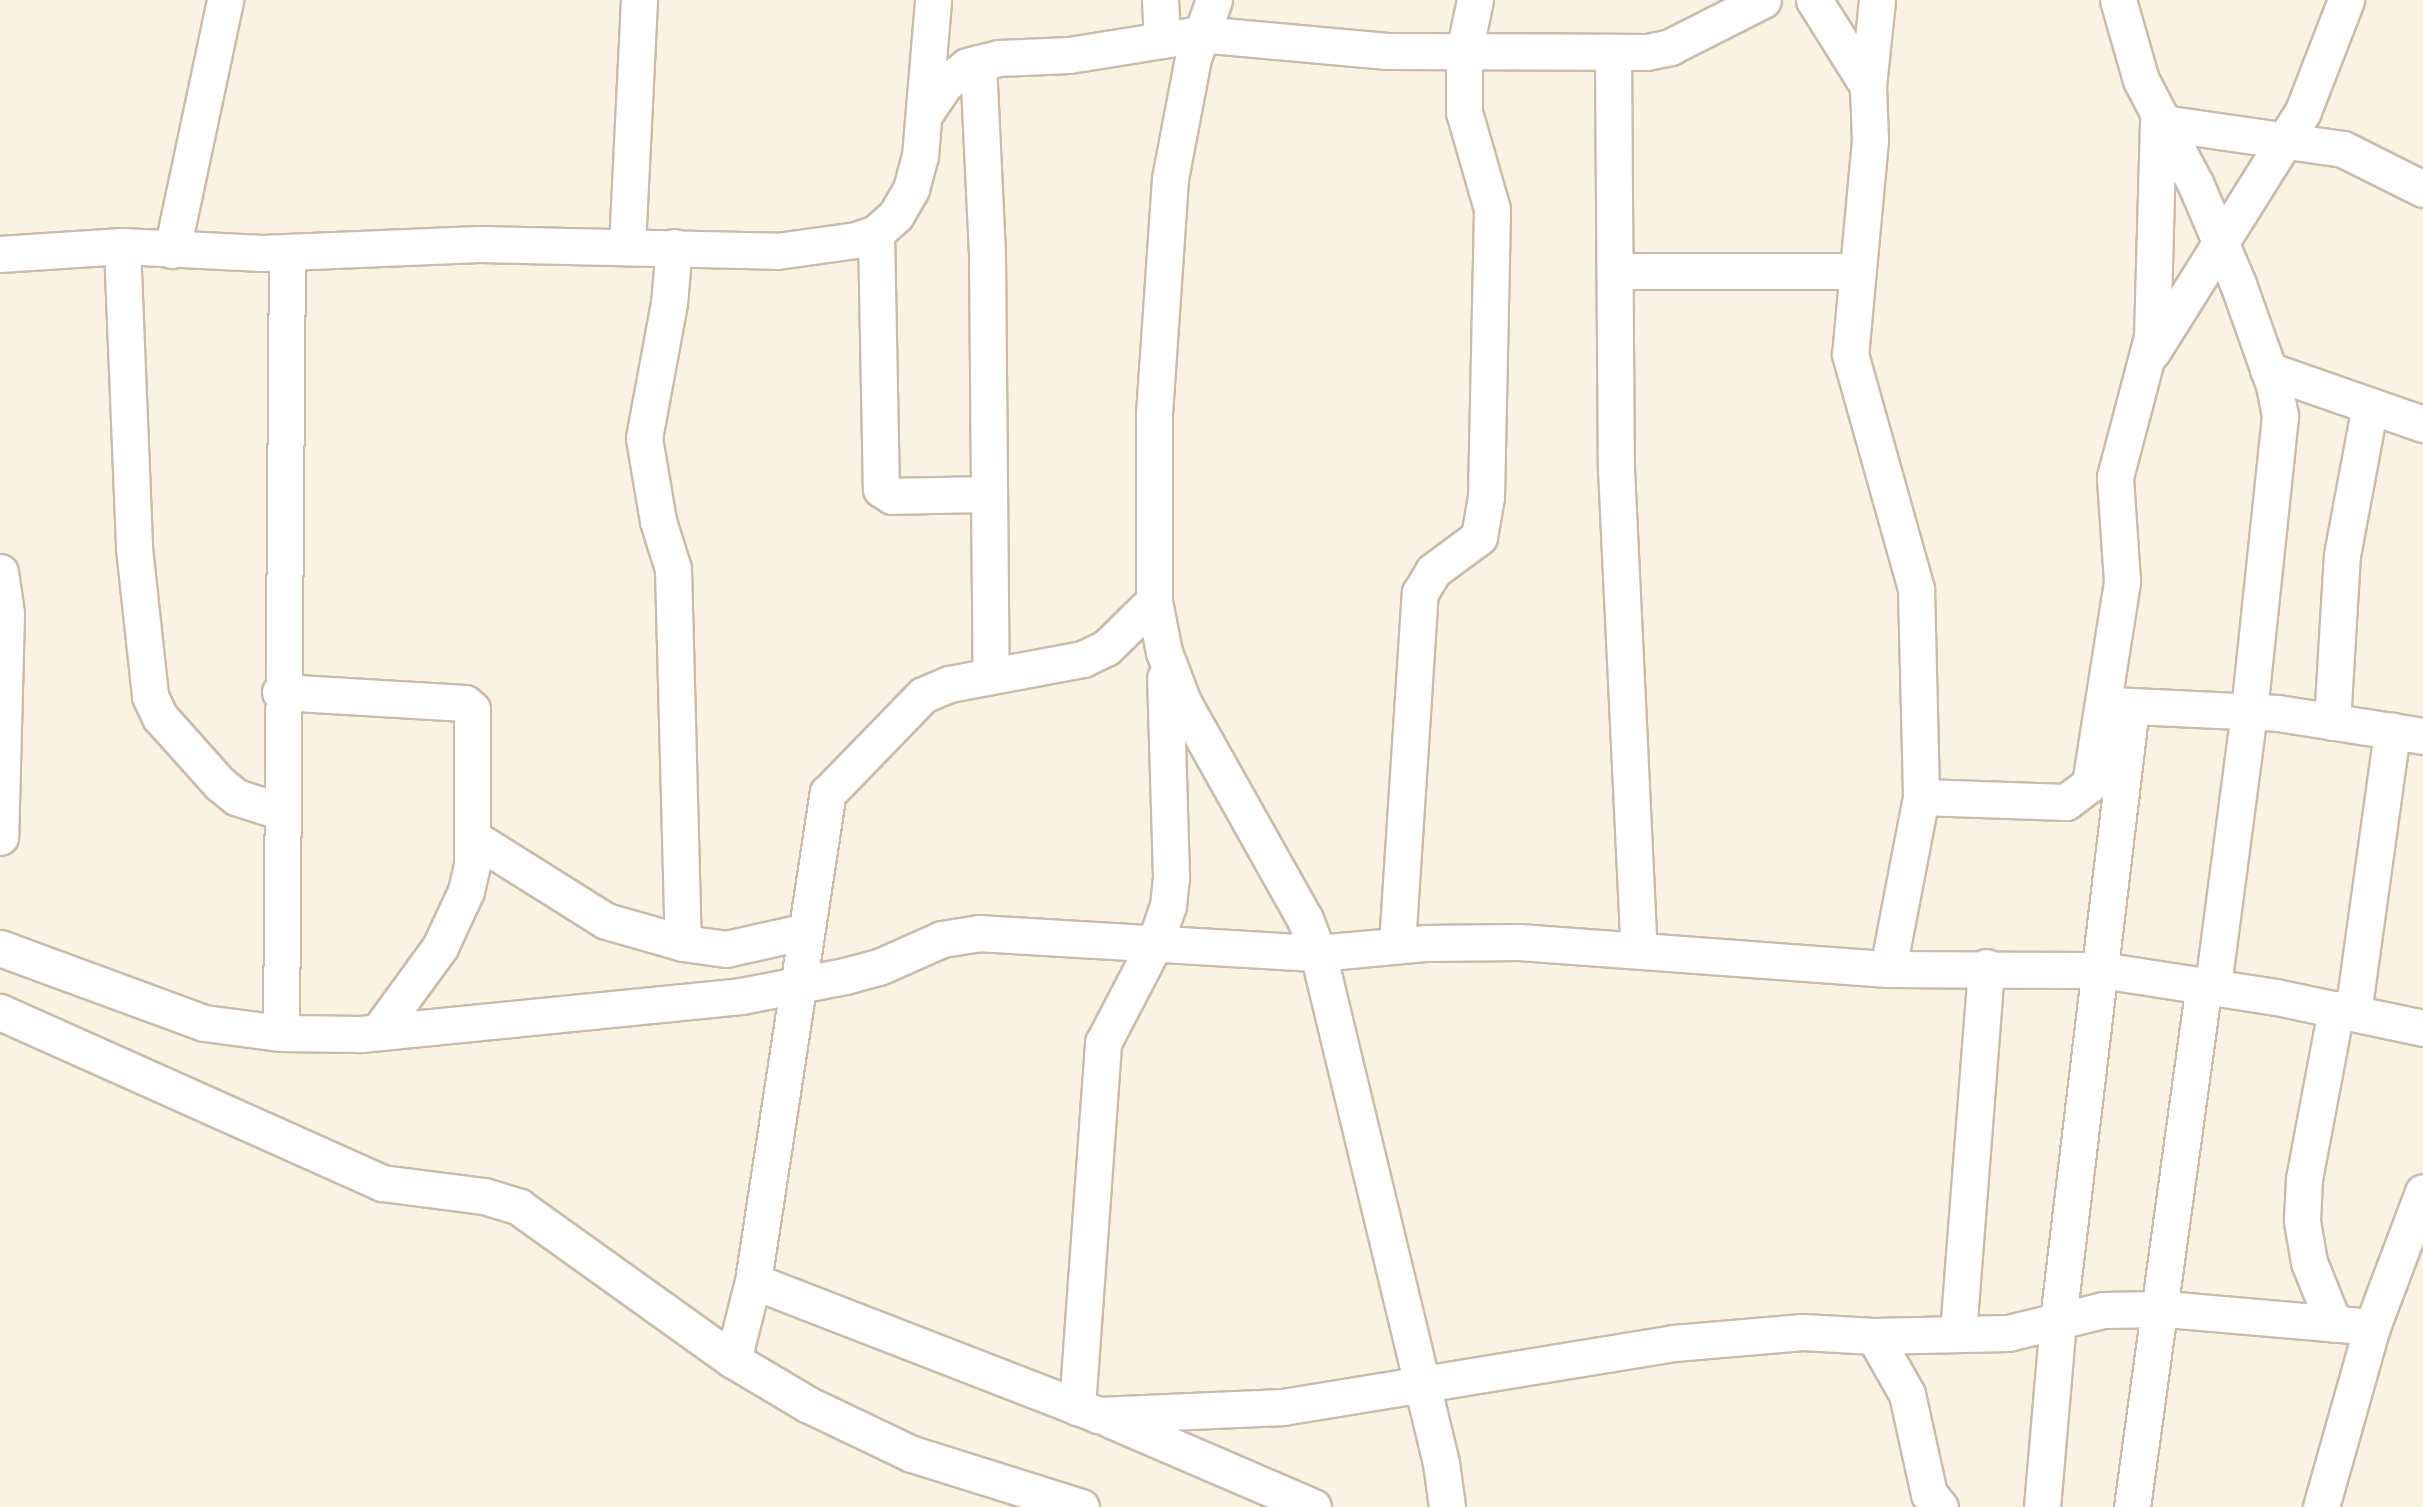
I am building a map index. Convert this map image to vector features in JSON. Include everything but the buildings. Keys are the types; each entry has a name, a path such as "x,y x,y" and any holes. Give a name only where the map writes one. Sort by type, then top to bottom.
{"street":[{"path":"172,250 224,0"},
{"path":"627,246 639,0"},
{"path":"0,254 122,246 286,252 479,244 777,251 832,246 876,232 896,215 911,190 920,156 933,0"},
{"path":"1160,0 1162,40"},
{"path":"1088,1411 1103,1043 1155,944 1171,876 1164,652 1154,601 1154,415 1170,179 1178,120 1200,34 1214,0"},
{"path":"1396,945 1420,593 1433,571 1479,537 1486,497 1492,209 1464,112 1464,52 1475,0"},
{"path":"924,115 944,84 967,66 978,63 1200,34 1387,51 1612,54 1670,47 1763,0"},
{"path":"1814,0 1868,86"},
{"path":"1877,0 1868,86 1870,140 1850,354 1916,589 1921,797 1888,969"},
{"path":"2118,0 2131,52 2222,246 2268,370 2280,439 2249,712 2132,1507"},
{"path":"2148,358 2288,138 2332,42 2346,0"},
{"path":"1612,54 1620,606 1639,949"},
{"path":"978,63 986,256 990,675"},
{"path":"2161,118 2343,149 2423,189"},
{"path":"2042,1507 2058,1320 2101,970 2122,581 2115,477 2148,358 2161,118"},
{"path":"876,232 881,489 892,496 988,494"},
{"path":"122,246 134,548 150,696 160,717 220,784 236,798 279,812"},
{"path":"674,248 670,303 644,438 658,521 673,569 682,943"},
{"path":"280,1033 286,252"},
{"path":"1616,271 1858,271"},
{"path":"2268,370 2423,424"},
{"path":"2332,722 2342,555 2370,406"},
{"path":"0,572 6,613 0,837"},
{"path":"734,1360 753,1281 823,812 836,780 923,694 990,675 1082,659 1106,648 1154,601"},
{"path":"1164,652 1191,717 1305,919 1318,953 1447,1507"},
{"path":"280,692 465,703 474,720 472,864 456,915 440,947 378,1032"},
{"path":"1921,797 2066,802 2090,784 2118,706"},
{"path":"2118,706 2249,712 2408,734 2304,1179 2302,1222 2309,1262 2334,1324"},
{"path":"472,837 606,922 682,943 726,949 806,931"},
{"path":"0,948 204,1023 280,1033 378,1032 741,996 880,966 942,939 978,933 1318,953 1396,945 1519,942 1888,969 2101,970 2209,985 2423,1028"},
{"path":"1958,1333 1986,967"},
{"path":"0,1012 382,1183 484,1196 519,1207 734,1360 807,1404 912,1454 1081,1507"},
{"path":"2321,1507 2372,1327 2423,1192"},
{"path":"753,1281 1088,1411 1313,1507"},
{"path":"1088,1411 1283,1407 1674,1343 1804,1332 1874,1336 2008,1333 2103,1310 2158,1310 2372,1327"},
{"path":"1874,1336 1908,1394 1929,1494 1940,1507"}]}
